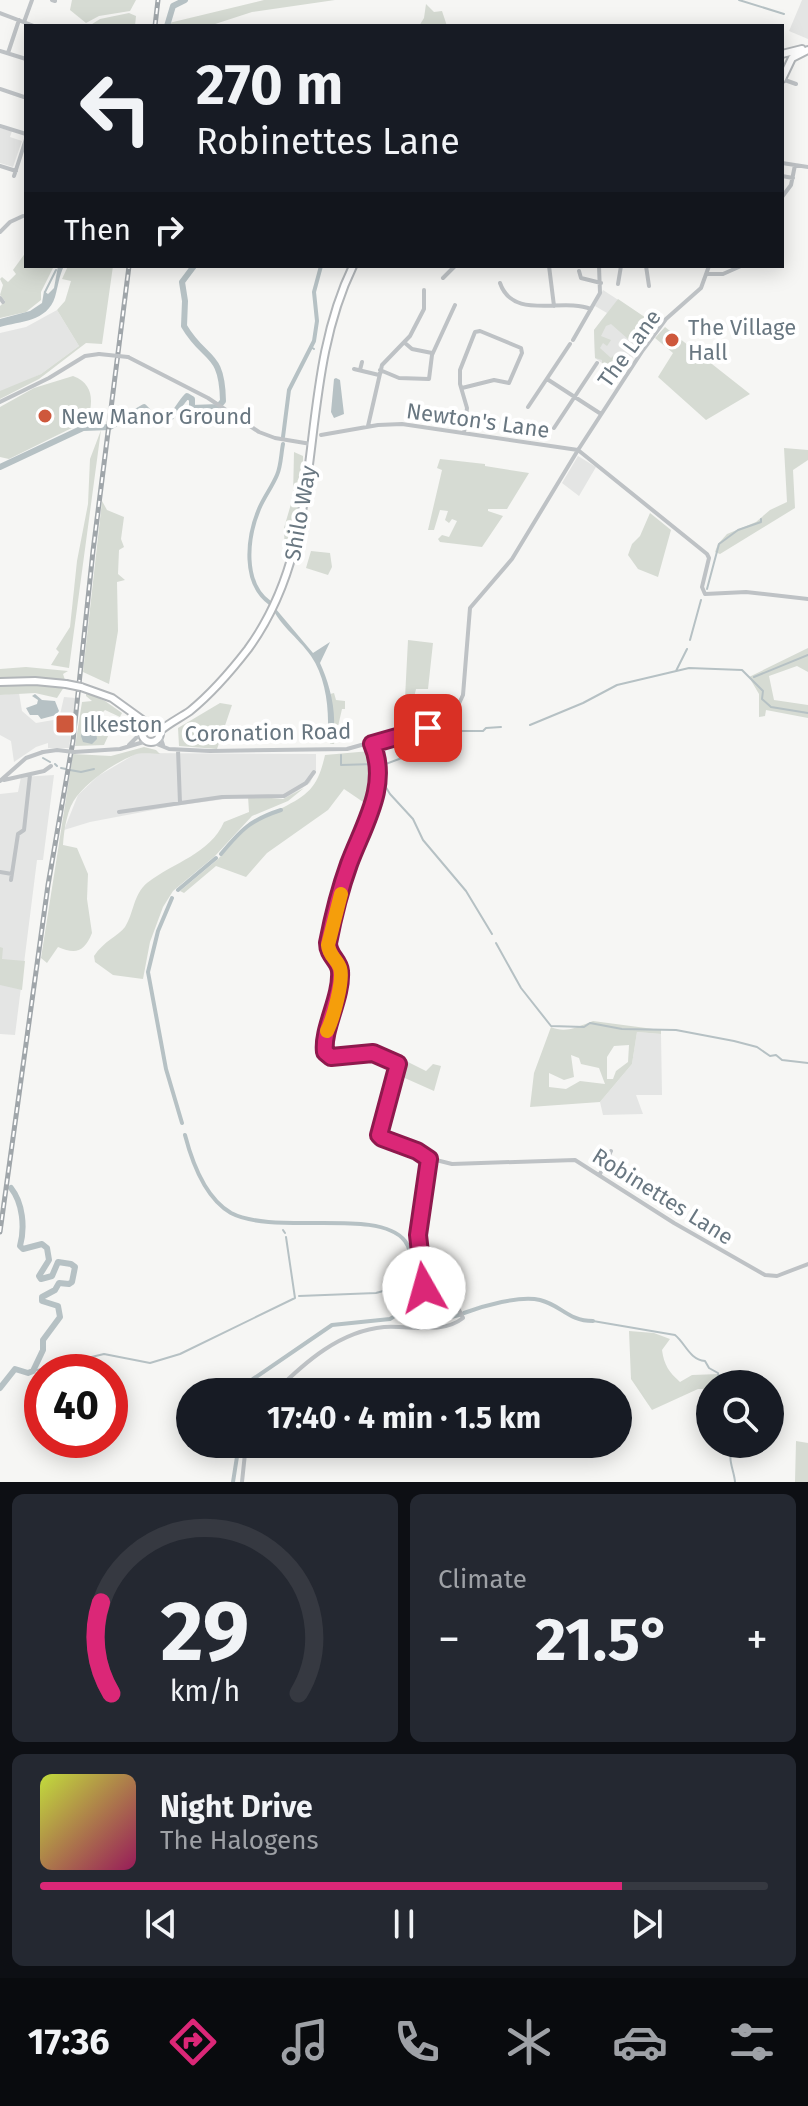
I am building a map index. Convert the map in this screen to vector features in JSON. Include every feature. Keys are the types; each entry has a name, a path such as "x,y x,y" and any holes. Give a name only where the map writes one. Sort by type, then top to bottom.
{"main road":[{"path":"784,54 808,48"},
{"path":"784,74 792,58 808,48"},
{"name":"Shilo Way","path":"149,741 196,706 223,679 256,637 279,596 296,549 326,343 335,309 352,268"},
{"path":"0,682 35,681 81,687 112,698 160,734"},
{"name":"Shilo Way","path":"147,727 173,721"},
{"path":"147,727 149,741"}],"street":[{"path":"8,53 32,0"},
{"path":"0,13 29,24"},
{"path":"0,51 24,58"},
{"path":"784,74 795,83"},
{"path":"0,89 24,97"},
{"path":"0,126 24,136"},
{"path":"0,166 15,173 24,143"},
{"path":"784,163 808,167"},
{"path":"784,194 790,187 795,165"},
{"path":"784,176 793,178"},
{"path":"0,231 23,216"},
{"path":"443,278 453,268"},
{"path":"549,268 554,306"},
{"path":"528,407 572,342 600,293 600,268"},
{"path":"618,284 621,268"},
{"path":"646,268 649,286"},
{"path":"708,269 723,274 736,268"},
{"name":"The Lane","path":"372,744 440,724 456,710 465,679 470,608 509,563 601,414 663,323 700,289 708,269"},
{"path":"579,271 581,278 601,283"},
{"path":"500,283 507,295 520,304 591,309"},
{"path":"368,426 379,372 386,359 405,343 424,309 424,290"},
{"path":"362,362 357,370 426,381 430,376 432,353 455,304"},
{"path":"462,388 494,380 509,383 522,353 521,348 476,331 460,366 462,388 467,408 464,433"},
{"path":"405,343 412,349 432,353"},
{"path":"0,402 85,356 128,357 214,402 251,428 269,436 311,444"},
{"path":"554,428 596,368"},
{"path":"547,379 601,414"},
{"name":"Newton's Lane","path":"325,436 368,426 402,424 578,450"},
{"path":"578,450 707,554 709,558 702,587 705,594 746,592 808,599"},
{"path":"127,747 147,727"},
{"name":"Coronation Road","path":"160,734 164,747"},
{"path":"1,780 26,758 43,752 127,747 149,741"},
{"name":"Coronation Road","path":"149,741 178,750 322,750 372,744"},
{"name":"Robinettes Lane","path":"372,744 378,761 375,797 346,874 328,943 329,952 339,965 340,973 324,1047 326,1054 333,1058 373,1053 398,1064 380,1137 428,1158 462,1164 569,1159 581,1163 674,1223 765,1275 777,1276 808,1264"},
{"path":"178,750 180,803"},
{"path":"1,780 30,775 51,766"},
{"path":"119,812 244,795 281,796 297,790 313,774 304,771"},
{"path":"0,872 12,877 18,834 23,832 30,775"},
{"path":"599,1175 611,1151"},
{"path":"289,1378 306,1362 351,1335 384,1327 438,1327 463,1318 458,1308 430,1295 424,1288 418,1235 428,1158"},
{"path":"242,1482 245,1458"}],"shaded area":[{"path":"72,0 136,0 130,11 99,16 86,23 70,10"},
{"path":"264,0 335,0 252,12 215,24 169,23"},
{"path":"802,0 808,0 808,39 789,31"},
{"path":"426,4 434,12 442,11 446,24 420,24"},
{"path":"129,13 136,16 135,24 92,24 100,19"},
{"path":"0,128 12,131 10,137 22,141 13,167 0,163"},
{"path":"24,255 24,268 53,268 41,292 41,300 26,312 0,318 0,306 5,301 0,295 3,285 0,279 2,277 8,282 16,274 13,270"},
{"path":"58,268 63,268 55,297 46,311 32,319 0,327 0,319 30,311 42,303 44,291 48,294 54,288"},
{"path":"67,268 113,268 102,344 86,343 39,379 0,399 0,391 41,374 79,346 57,310 65,301 71,281 62,279"},
{"path":"603,290 655,324 620,376 595,358 594,330 607,313 595,306"},
{"path":"618,299 655,324 641,344 632,336 628,339 611,324 606,326 601,336 611,340 607,346 603,343 600,348 611,358 613,356 627,364 620,376 616,373 619,368 613,371 602,360 595,358 594,330"},
{"path":"57,310 79,346 41,374 0,393 0,333 26,327"},
{"path":"665,327 750,394 706,420 658,377 673,353 655,338"},
{"name":"New Manor Ground","path":"73,376 88,388 91,406 88,420 9,459 0,457 0,407 34,388"},
{"path":"336,378 340,380 344,414 334,418 331,412"},
{"path":"101,430 69,668 51,665 59,652 56,649 70,627 77,561 88,504 90,459"},
{"path":"784,448 808,450 808,460 793,470 795,508 720,554 715,552 727,534 756,522 770,510 787,502"},
{"path":"294,452 303,456 302,482 292,545 289,557 285,558 284,528 293,497"},
{"path":"578,456 596,467 579,496 562,483"},
{"path":"440,459 529,473 507,509 488,509 503,516 482,547 440,542 438,539 442,535 449,537 457,521 452,519 449,523 445,520 448,511 440,510 434,530 428,530 442,470 437,468"},
{"path":"102,501 107,510 124,517 121,539 124,547 119,550 118,574 125,580 117,582 118,631 109,684 83,672"},
{"path":"650,513 671,530 658,577 638,569 628,555"},
{"path":"311,551 330,553 332,567 328,575 306,568"},
{"path":"270,602 313,653 330,642 320,663 334,714 330,743 327,741 326,697 321,675 306,649 283,624"},
{"path":"408,640 433,643 428,689 416,689 414,698 405,698"},
{"path":"808,648 808,672 797,666 769,676 774,700 808,705 808,718 766,710 765,716 759,717 759,694 749,677"},
{"path":"26,667 68,671 63,674 65,680 0,679 0,669"},
{"path":"0,686 64,687 57,698 35,693 0,695"},
{"path":"86,692 122,713 120,717 105,710 100,715 97,729 109,734 104,745 75,746 82,702 92,701"},
{"path":"19,693 22,711 36,723 59,719 64,697 76,698 69,748 48,748 48,743 14,762 11,741 0,735 0,695"},
{"path":"334,693 336,700 345,701 345,709 342,709 334,744 330,744 333,713 330,694"},
{"path":"35,694 42,700 55,701 59,711 56,715 41,719 38,715 30,715 26,708 37,704 38,700 32,696"},
{"path":"220,703 232,705 217,749 179,746 178,728"},
{"path":"87,715 94,715 97,739 92,744 83,742 81,736"},
{"path":"144,747 160,754 137,754 118,763 89,784 71,807 63,845 77,848 88,874 87,899 92,933 86,945 78,950 58,947 47,963 41,958 73,754 111,756"},
{"path":"137,753 316,754 316,770 310,783 287,798 248,796 174,806 64,830 78,795 98,776"},
{"path":"373,753 374,790 369,806 344,789 328,810 267,853 246,877 216,866 184,893 180,891 218,859 249,825 280,811 306,793 316,782 325,755"},
{"path":"54,775 43,860 37,860 15,1035 0,1034 0,794 18,792 21,777"},
{"path":"304,788 288,801 252,816 215,856 173,891 163,907 150,942 143,979 113,975 95,962 94,956 98,951 125,927 142,888 201,850 224,822 249,812 248,796 283,799"},
{"path":"0,947 3,948 2,959 25,961 22,990 0,985"},
{"path":"593,1021 661,1030 661,1034 637,1032 632,1064 600,1102 530,1107 534,1073 551,1027 567,1029","holes":["629,1045 628,1062 616,1071 613,1079 607,1079 607,1057 614,1046","571,1055 579,1058 581,1064 599,1068 605,1084 580,1081 566,1089 549,1087 549,1073 564,1080 574,1077"]},
{"path":"637,1032 661,1034 662,1095 636,1095 643,1114 603,1115 600,1102 632,1064"},
{"path":"404,1060 426,1071 433,1064 441,1066 434,1091 398,1075"},
{"path":"629,1331 654,1333 670,1339 662,1350 673,1375 680,1382 696,1375 696,1390 652,1410 631,1378"},
{"path":"796,1441 808,1443 808,1482 795,1482"}],"waterway":[{"path":"168,24 173,6 185,0"},
{"path":"739,0 784,14"},
{"path":"0,467 83,428 110,427 144,407 155,424 170,418 187,396 192,399 192,408 218,407 223,401 216,364 184,326 182,282 192,268"},
{"path":"283,437 289,390 314,341 317,321 314,292 320,268"},
{"path":"45,292 56,270"},
{"path":"270,603 255,584 251,572 250,546 259,509 278,471 283,444"},
{"path":"707,589 719,544 738,530 761,522 761,519"},
{"path":"690,640 701,600"},
{"path":"676,671 687,649"},
{"path":"754,677 808,655"},
{"path":"530,725 617,685 689,668 742,670 763,691 762,699 771,707 808,713"},
{"path":"383,765 418,752 429,753 462,731 501,727"},
{"path":"341,755 341,765 374,764"},
{"path":"43,758 50,762"},
{"path":"61,768 66,769"},
{"path":"70,770 81,772 94,769"},
{"path":"382,781 413,819 423,840 466,891 492,934"},
{"path":"221,854 247,827 281,810"},
{"path":"178,890 216,858"},
{"path":"172,898 158,931 148,972 166,1069 182,1123"},
{"path":"496,943 521,988 551,1026 584,1027 590,1023 622,1029 676,1030 734,1041 757,1047 782,1060 808,1063"},
{"path":"185,1135 207,1189 231,1213 273,1222 373,1226 392,1231 405,1241 411,1255 409,1294 395,1316 332,1325 254,1378"},
{"path":"0,1388 15,1369 28,1373 33,1371 43,1350 43,1340 60,1317 58,1306 42,1301 42,1297 55,1290 59,1283 72,1282 75,1267 58,1262 52,1276 41,1279 39,1276 49,1260 47,1248 42,1244 23,1249 20,1246 22,1216 11,1188"},
{"path":"128,1359 150,1363 180,1354 295,1298 286,1237"},
{"path":"299,1296 376,1293 394,1288"},
{"path":"464,1313 502,1302 532,1299 547,1302 577,1318 593,1321"},
{"path":"399,1314 414,1320 429,1321 459,1315"},
{"path":"593,1321 675,1335 691,1354 705,1361 713,1370"},
{"path":"233,1482 237,1458"},
{"path":"730,1458 735,1482"}],"railway":[{"path":"155,24 158,0"},
{"path":"0,1232 48,885 73,741 129,268"}],"slow traffic":[{"path":"327,1031 332,1022 340,973 328,945 341,894"}],"place":[{"name":"The Village Hall","path":"672,340"},
{"name":"New Manor Ground","path":"45,416"},
{"name":"Ilkeston","path":"65,724"}],"route":[{"path":"424,1288 418,1235 429,1159 379,1135 398,1064 373,1053 331,1057 326,1054 324,1043 332,1022 340,973 339,965 329,952 328,943 346,874 375,797 378,761 372,744 428,728"}]}
